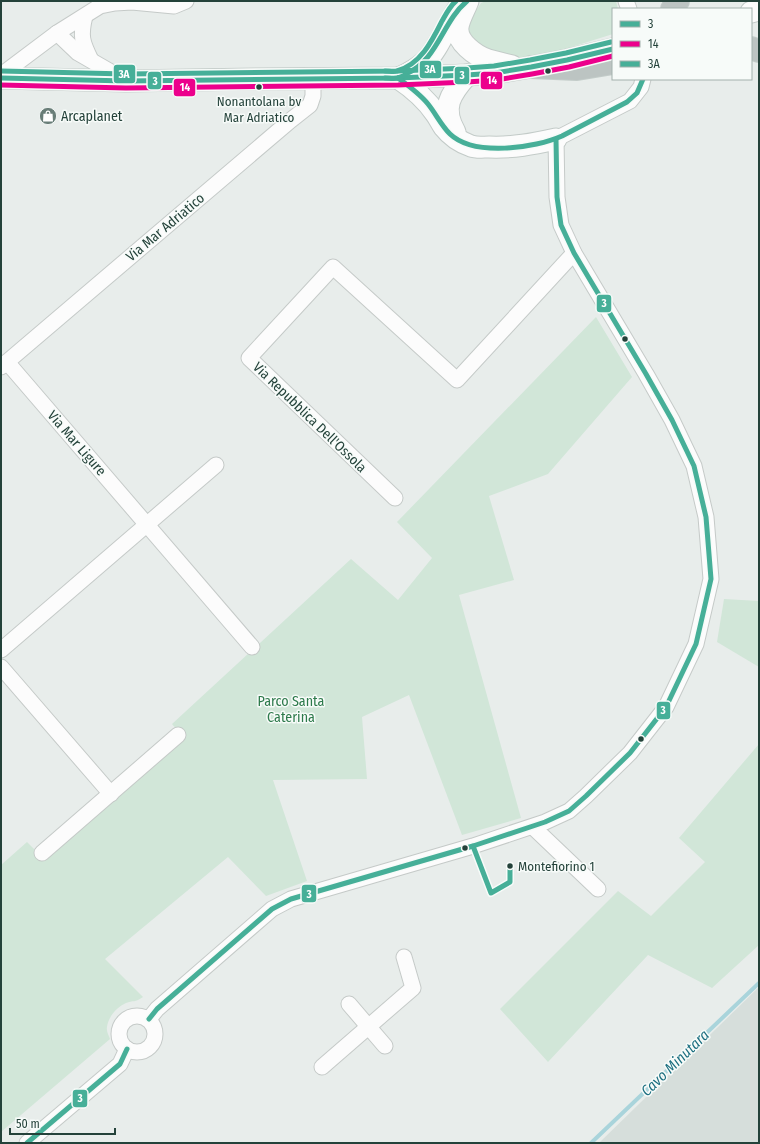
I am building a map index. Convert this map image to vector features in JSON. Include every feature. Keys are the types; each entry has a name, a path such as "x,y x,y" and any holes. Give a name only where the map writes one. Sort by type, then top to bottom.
{"highway":[{"path":"527,68 577,70 611,52"}],"main road":[{"path":"468,1 458,28 459,36 463,43 468,48 486,59 527,68"},
{"path":"398,78 414,71 426,61 438,44 459,8 468,1"},
{"path":"1,78 126,81 398,78 467,75 527,68"},
{"path":"464,143 451,126 448,115 448,106 456,87 467,75"},
{"path":"398,78 421,96 436,114 443,126 453,136 464,143 481,147 515,147 556,139"}],"street":[{"path":"1,75 57,33 100,6 132,2 174,6 186,1"},
{"path":"85,16 82,27 82,41 91,60"},
{"path":"57,33 78,53 126,81"},
{"name":"Via Mar Adriatico","path":"4,365 310,105 313,96 313,79"},
{"path":"149,1019 157,1009 272,909 291,899 473,846 545,822 569,811 630,753 666,707 696,644 711,579 706,517 694,466 672,420 650,380 574,254 561,225 557,197 556,139 630,101 641,87 643,80"},
{"name":"Via Repubblica Dell'Ossola","path":"395,498 249,358 333,267 457,380 574,254"},
{"name":"Via Mar Ligure","path":"4,365 147,524 252,647"},
{"path":"1,650 216,464"},
{"path":"1,667 111,794"},
{"path":"42,853 178,735"},
{"path":"533,826 598,889"},
{"path":"322,1067 413,988 404,957"},
{"path":"349,1004 386,1046"},
{"path":"138,1015 149,1019 155,1030 155,1038 149,1048 141,1052 132,1052 122,1045 118,1032 120,1025 125,1020 131,1016 138,1015"},
{"path":"27,1143 120,1064 127,1049"}],"shaded area":[{"path":"759,987 759,1143 599,1143"}],"green space":[{"path":"486,1 616,1 618,8 612,8 612,34 562,50 519,58 488,55 469,41 468,22 481,3"},
{"name":"Parco Santa Caterina","path":"596,317 632,377 548,474 489,496 514,580 459,595 521,818 462,835 409,695 362,717 367,779 273,780 307,881 266,896 228,857 105,959 143,997 126,1003 116,1010 108,1023 107,1030 110,1039 1,1132 1,865 27,842 45,860 185,739 172,724 351,559 398,600 432,558 397,522"},
{"path":"724,599 759,601 759,667 717,642"},
{"path":"759,744 759,945 712,988 648,955 548,1062 500,1009 618,891 651,916 705,862 679,838"}],"waterway":[{"name":"Cavo Minutara","path":"591,1143 759,983"}],"transit line":[{"name":"3A","path":"385,71 396,71 413,63 430,44 448,10 456,1"},
{"name":"3","path":"385,78 396,78 403,76 417,68 426,60 451,19 467,1"},
{"name":"3A","path":"1,71 126,74 398,71 467,68 494,66 530,60 611,42"},
{"name":"3","path":"1,78 126,81 398,78 467,75 495,73 531,67 612,49"},
{"name":"14","path":"1,85 126,88 398,85 467,82 496,80 532,74 612,56"},
{"name":"3","path":"398,78 421,97 450,134 461,141 474,146 489,148 521,147 562,136 627,102 637,93 643,80"},
{"name":"3","path":"149,1019 157,1009 272,909 291,899 473,846 545,822 569,811 630,753 666,707 696,644 711,579 706,517 694,466 672,420 574,253 561,225 557,197 556,139"},
{"name":"3","path":"473,846 491,893 510,882 510,866"},
{"name":"3","path":"27,1143 120,1064 127,1049"}],"place":[{"name":"Nonantolana bv Mar Adriatico","path":"259,87"},
{"name":"Arcaplanet","path":"48,116"},
{"name":"Montefiorino 1","path":"510,866"}]}
